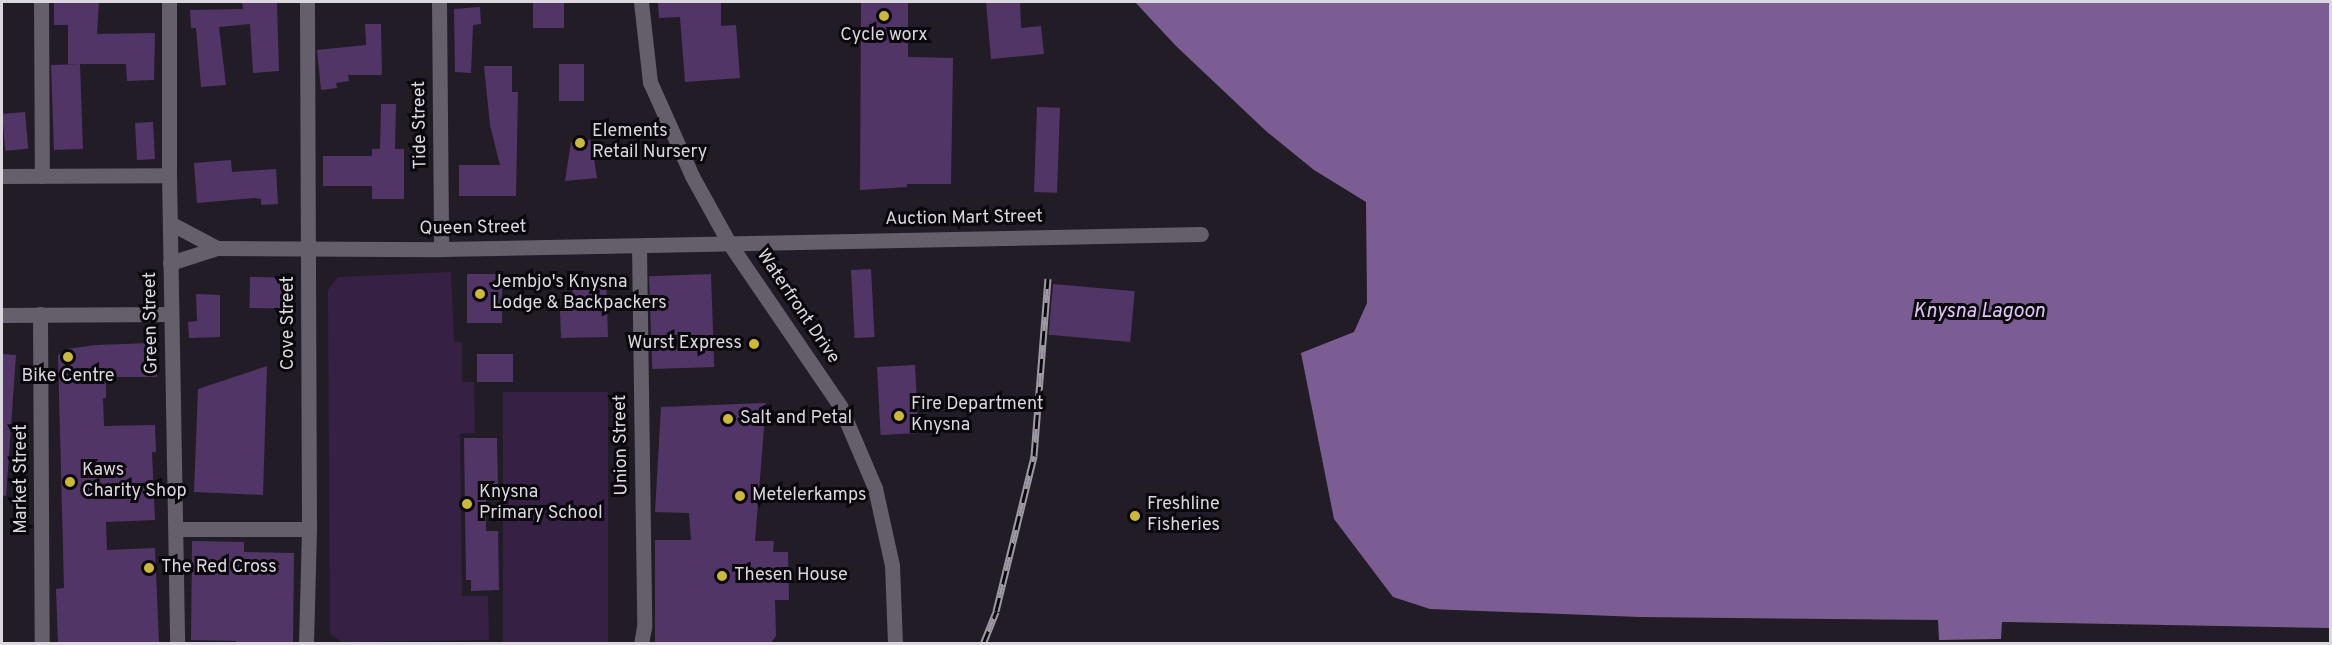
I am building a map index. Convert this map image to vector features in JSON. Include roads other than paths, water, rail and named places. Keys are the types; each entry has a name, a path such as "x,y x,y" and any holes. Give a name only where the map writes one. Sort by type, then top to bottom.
{"street":[{"path":"41,2 42,176"},
{"name":"Green Street","path":"170,2 169,175 177,529 177,644"},
{"name":"Cove Street","path":"306,644 309,529 307,2"},
{"name":"Tide Street","path":"439,2 441,249"},
{"name":"Waterfront Drive","path":"641,2 650,82 692,176 729,243 840,406 875,488 892,566 895,644"},
{"path":"2,176 169,175"},
{"name":"Queen Street","path":"170,223 217,248"},
{"name":"Auction Mart Street","path":"729,243 1201,234"},
{"name":"Queen Street","path":"170,263 217,248 441,249 729,243"},
{"name":"Union Street","path":"639,246 644,627 641,644"},
{"name":"Market Street","path":"40,314 42,644"},
{"path":"2,315 171,314"},
{"path":"177,529 309,529"}],"water":[{"name":"Knysna Lagoon","path":"1135,2 2330,2 2330,628 2002,622 2001,639 1939,640 1938,620 1639,617 1430,609 1393,597 1334,519 1301,353 1354,332 1367,303 1366,202 1314,170 1266,131 1176,46"}],"railway":[{"path":"983,644 996,611 1034,456 1048,279"}],"place":[{"name":"Cycle worx","path":"884,16"},
{"name":"Elements Retail Nursery","path":"580,143"},
{"name":"Jembjo's Knysna Lodge & Backpackers","path":"480,294"},
{"name":"Wurst Express","path":"754,344"},
{"name":"Bike Centre","path":"68,357"},
{"name":"Fire Department Knysna","path":"899,416"},
{"name":"Salt and Petal","path":"728,419"},
{"name":"Kaws Charity Shop","path":"70,482"},
{"name":"Metelerkamps","path":"740,496"},
{"name":"Knysna Primary School","path":"467,504"},
{"name":"Freshline Fisheries","path":"1135,516"},
{"name":"The Red Cross","path":"149,568"},
{"name":"Thesen House","path":"722,576"}]}
